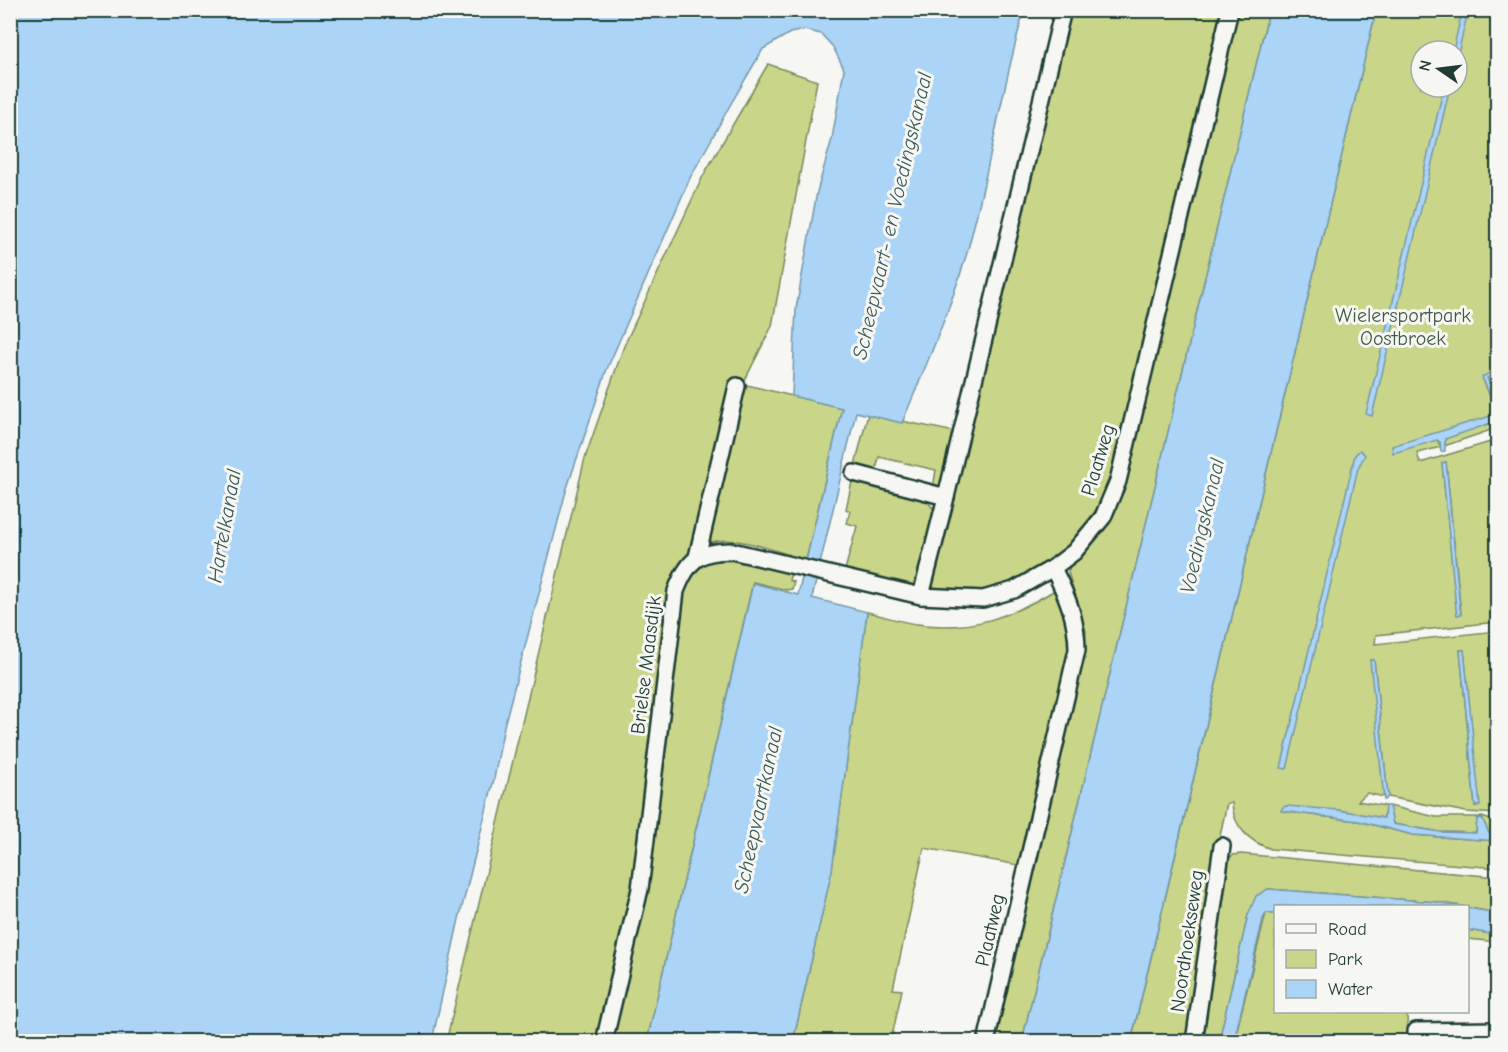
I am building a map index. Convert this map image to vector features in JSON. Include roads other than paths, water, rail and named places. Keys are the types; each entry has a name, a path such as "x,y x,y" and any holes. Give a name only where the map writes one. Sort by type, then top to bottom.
{"street":[{"path":"921,596 1063,10"},
{"name":"Plaatweg","path":"986,1041 1077,650 1077,627 1072,607 1053,568 1074,552 1103,517 1118,481 1230,10"},
{"path":"737,386 697,556 714,551 732,551 921,596 982,599 1014,590 1053,568"},
{"path":"854,473 946,497"},
{"name":"Brielse Maasdijk","path":"604,1041 640,889 676,591 684,571 697,556"},
{"name":"Noordhoekseweg","path":"1194,1041 1222,846"},
{"path":"1416,1041 1416,1031 1497,1030"}],"water":[{"path":"10,11 1024,11 1008,72 982,195 952,298 902,423 856,412 812,598 867,612 832,870 793,1041 647,1041 753,583 798,595 842,408 792,396 796,309 817,192 832,139 844,69 833,47 821,34 804,30 790,33 763,49 690,178 607,369 566,491 504,726 494,779 459,919 432,1041 11,1042 10,156 13,110"},
{"name":"Voedingskanaal","path":"1269,11 1376,11 1131,1041 1022,1041"},
{"path":"1462,11 1468,11 1461,39 1456,39"},
{"path":"1441,99 1447,99 1372,416 1366,414"},
{"path":"1497,369 1497,373 1487,378 1497,401 1497,410 1482,377"},
{"path":"1497,414 1497,421 1445,439 1445,451 1441,452 1440,442 1437,440 1393,453 1392,446"},
{"path":"1360,450 1365,455 1358,468 1287,769 1281,768 1355,455"},
{"path":"1446,462 1461,614 1457,615 1442,463"},
{"path":"1460,650 1464,650 1480,806 1475,806"},
{"path":"1370,660 1374,660 1388,797 1384,800"},
{"path":"1286,806 1339,810 1384,818 1385,806 1389,806 1393,824 1440,832 1476,833 1477,819 1482,818 1489,833 1497,835 1497,841 1413,835 1358,821 1281,811"},
{"path":"1268,889 1456,905 1274,905 1274,914 1266,913 1263,919 1234,1041 1219,1041 1248,915 1256,896"},
{"path":"1469,908 1497,913 1497,935 1469,930"}],"water label":[{"name":"Scheepvaart- en Voedingskanaal","path":"892,216"},
{"name":"Hartelkanaal","path":"224,526"},
{"name":"Scheepvaartkanaal","path":"758,810"}],"park label":[{"name":"Wielersportpark Oostbroek","path":"1403,326"}]}
